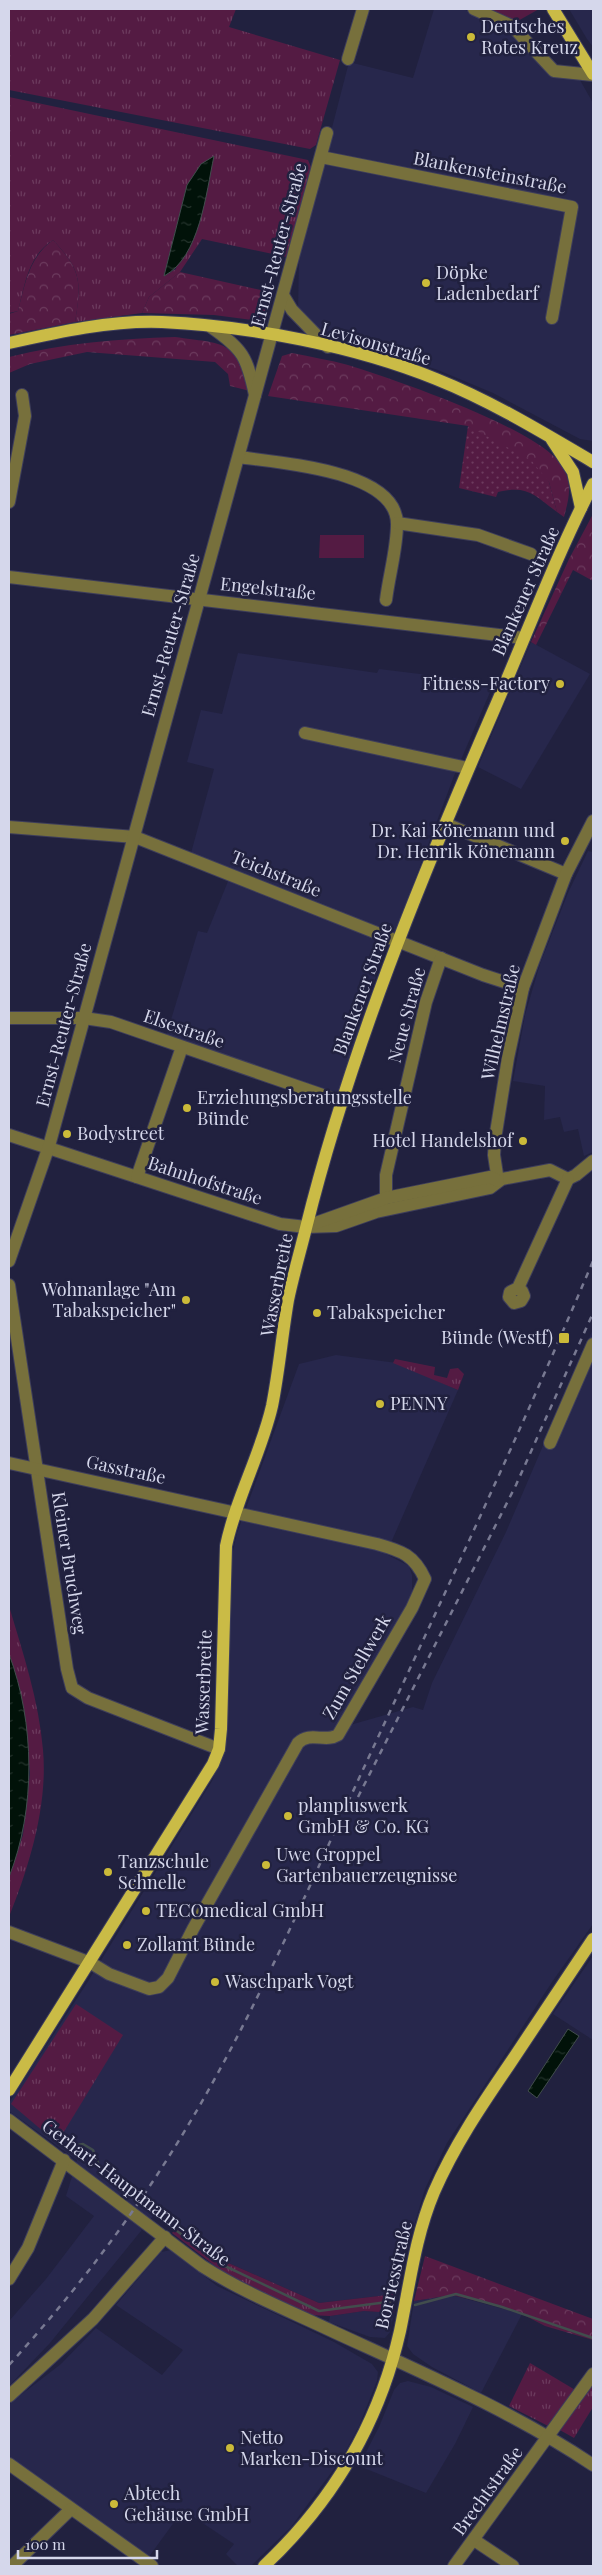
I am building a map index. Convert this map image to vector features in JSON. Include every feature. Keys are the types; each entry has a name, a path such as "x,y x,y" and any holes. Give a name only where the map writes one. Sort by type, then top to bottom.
{"main road":[{"path":"553,9 593,74"},
{"name":"Levisonstraße","path":"9,343 81,329 161,322 272,335 371,356 437,379 500,409 593,462"},
{"name":"Levisonstraße","path":"550,436 573,472 581,508"},
{"name":"Blankener Straße","path":"306,1227 342,1102 398,942 468,768 593,484"},
{"name":"Wasserbreite","path":"9,2090 206,1778 219,1750 226,1546 263,1439 271,1408 289,1297 306,1227"},
{"name":"Borriesstraße","path":"264,2566 314,2514 346,2468 385,2387 393,2360 414,2250 426,2212 445,2168 471,2121 593,1939"}],"street":[{"path":"348,59 362,9"},
{"path":"474,9 512,26 554,71 593,74"},
{"name":"Ernst-Reuter-Straße","path":"49,1146 327,133"},
{"name":"Blankensteinstraße","path":"321,157 572,207 552,318"},
{"path":"283,295 292,310 328,347"},
{"path":"211,327 237,348 249,364 255,397"},
{"path":"9,502 25,416 22,396"},
{"path":"239,457 338,474 366,483 386,495 397,523 386,600"},
{"path":"397,523 478,535 531,554"},
{"name":"Engelstraße","path":"9,576 524,638"},
{"path":"305,733 468,768"},
{"name":"Wilhelmstraße","path":"498,1181 494,1155 495,1139 508,1058 523,988 566,874 593,821"},
{"path":"446,824 566,874"},
{"name":"Teichstraße","path":"9,827 135,837 398,942 523,988"},
{"name":"Neue Straße","path":"386,1198 386,1175 426,1002 441,958"},
{"name":"Elsestraße","path":"9,1018 84,1018 111,1022 342,1102"},
{"path":"137,1177 182,1047"},
{"name":"Bahnhofstraße","path":"9,1135 49,1146 280,1224 306,1227 336,1226 376,1212 490,1188 498,1181 550,1170 568,1179"},
{"path":"9,1261 49,1146"},
{"path":"518,1288 568,1179 593,1161"},
{"name":"Bahnhofstraße","path":"306,1227 336,1214 386,1198 490,1177 498,1181"},
{"name":"Kleiner Bruchweg","path":"9,1286 72,1688 88,1698 219,1750"},
{"path":"550,1443 590,1359 593,1344"},
{"name":"Gasstraße","path":"9,1463 236,1513"},
{"name":"Zum Stellwerk","path":"90,1963 109,1974 149,1989 159,1987 168,1978 193,1929 298,1743 308,1737 332,1739 338,1735 412,1608 425,1579 418,1564 408,1556 388,1547 236,1513"},
{"path":"9,1932 90,1963"},
{"name":"Gerhart-Hauptmann-Straße","path":"9,2120 202,2266 228,2283 550,2436 593,2465"},
{"path":"9,2279 28,2248 64,2160"},
{"path":"9,2396 93,2319 165,2237"},
{"name":"Brechtstraße","path":"454,2566 550,2436 593,2374"},
{"path":"9,2464 152,2566"},
{"path":"12,2566 71,2508"},
{"path":"474,2540 513,2566"}],"shaded area":[{"path":"434,9 463,9 512,28 553,72 576,73 593,103 593,441 580,439 493,393 438,370 342,339 307,323 298,313 299,255 349,62 413,78"},
{"path":"569,9 593,9 593,47 587,39"},
{"path":"531,642 590,674 521,789 478,767"},
{"path":"238,653 377,673 379,669 494,683 454,776 400,919 383,955 338,1093 166,1036 198,931 207,933 233,869 191,853 214,769 187,762 201,710 222,714"},
{"path":"588,851 593,852 593,1152 584,1156 578,1129 564,1132 560,1117 544,1120 545,1086 513,1081 525,1015 540,964 568,893"},
{"path":"593,1329 593,1924 552,1982 447,2143 425,2189 396,2294 319,2303 224,2261 158,2210 50,2343 9,2386 9,2321 46,2279 94,2216 66,2196 77,2160 9,2111 9,2103 87,1983 212,1781 225,1751 231,1560 237,1533 299,1364 336,1355 397,1363 458,1390 386,1554 409,1566 412,1575 412,1597 350,1725 413,1707 423,1710 432,1683 506,1532"},
{"path":"593,1956 593,2040 553,2014"},
{"path":"171,2250 217,2286 334,2342 372,2364 378,2372 377,2381 359,2426 342,2458 291,2527 251,2566 238,2566 226,2554 234,2544 183,2510 148,2558 9,2460 9,2404 61,2364 96,2328 162,2375 183,2350 116,2305 161,2252"},
{"path":"452,2295 522,2314 481,2393 432,2367 413,2354 407,2346 414,2301"},
{"path":"364,2311 394,2313 390,2332 385,2338 370,2337 329,2322 330,2316"},
{"path":"408,2381 431,2387 473,2407 455,2444 426,2493 359,2466 379,2427 394,2390 400,2383"}],"green space":[{"path":"9,9 236,9 229,27 340,60 316,145 310,149 9,90"},
{"path":"481,9 539,9 516,22"},
{"path":"9,97 308,160 311,167 287,257 202,239 180,272 149,297 142,313 75,322 78,296 77,277 69,260 53,240 38,254 33,262 18,311 9,313","holes":["187,185 176,269 164,276"]},
{"path":"53,240 69,260 77,277 78,297 75,322 9,335 9,314 18,311 33,263 38,254"},
{"path":"180,272 274,293 260,321 214,315 142,313 149,297"},
{"path":"175,337 216,343 226,347 240,362 250,391 230,386 228,374 215,362 87,352 30,364 9,373 9,357 30,352 91,342"},
{"path":"292,353 348,365 397,381 464,407 526,437 548,452 562,466 569,485 564,517 557,512 549,482 468,426 268,396 282,356"},
{"path":"468,426 531,460 549,482 557,512 536,496 524,491 508,490 498,492 496,497 459,488"},
{"path":"593,514 593,581 573,570 536,645 531,642 569,559"},
{"path":"320,535 364,535 364,558 319,558"},
{"path":"395,1359 435,1367 434,1375 447,1378 450,1369 458,1368 464,1374 458,1390 393,1363"},
{"path":"9,1606 25,1659 38,1713 44,1771 40,1814 30,1857 9,1917 9,1878 23,1835 30,1773 24,1716 9,1654"},
{"path":"76,2004 123,2035 57,2143 11,2104"},
{"path":"178,2226 224,2261 319,2303 396,2294 394,2313 364,2311 330,2316 309,2315 223,2272 172,2233"},
{"path":"425,2256 593,2319 593,2340 545,2326 522,2314 502,2307 452,2295 414,2301"},
{"path":"530,2363 577,2391 552,2428 509,2406"},
{"path":"593,2379 593,2407 574,2438 558,2429"}],"water":[{"path":"214,156 200,223 194,239 176,267 164,276 187,185 201,164"},
{"path":"9,1654 24,1708 29,1766 28,1795 24,1823 18,1851 9,1877"},
{"path":"568,2029 579,2036 537,2098 528,2091"}],"waterway":[{"path":"68,2144 71,2146 83,2144 93,2150 102,2173"},
{"path":"154,2214 223,2265 319,2311 395,2301"},
{"path":"415,2305 456,2294 502,2307 593,2338"}],"railway":[{"path":"9,2365 75,2288 136,2207 173,2150 227,2056 276,1958 454,1574 539,1387 593,1261"},
{"path":"358,1797 516,1485 593,1313"}],"place":[{"name":"Deutsches Rotes Kreuz","path":"471,37"},
{"name":"Döpke Ladenbedarf","path":"426,283"},
{"name":"Fitness-Factory","path":"560,684"},
{"name":"Dr. Kai Könemann und Dr. Henrik Könemann","path":"565,841"},
{"name":"Erziehungsberatungsstelle Bünde","path":"187,1108"},
{"name":"Bodystreet","path":"67,1134"},
{"name":"Hotel Handelshof","path":"523,1141"},
{"name":"Wohnanlage \"Am Tabakspeicher\"","path":"186,1300"},
{"name":"Tabakspeicher","path":"317,1313"},
{"name":"Bünde (Westf)","path":"564,1338"},
{"name":"PENNY","path":"380,1404"},
{"name":"planpluswerk GmbH & Co. KG","path":"288,1816"},
{"name":"Uwe Groppel Gartenbauerzeugnisse","path":"266,1865"},
{"name":"Tanzschule Schnelle","path":"108,1872"},
{"name":"TECOmedical GmbH","path":"146,1911"},
{"name":"Zollamt Bünde","path":"127,1945"},
{"name":"Waschpark Vogt","path":"215,1982"},
{"name":"Netto Marken-Discount","path":"230,2448"},
{"name":"Abtech Gehäuse GmbH","path":"114,2504"}]}
